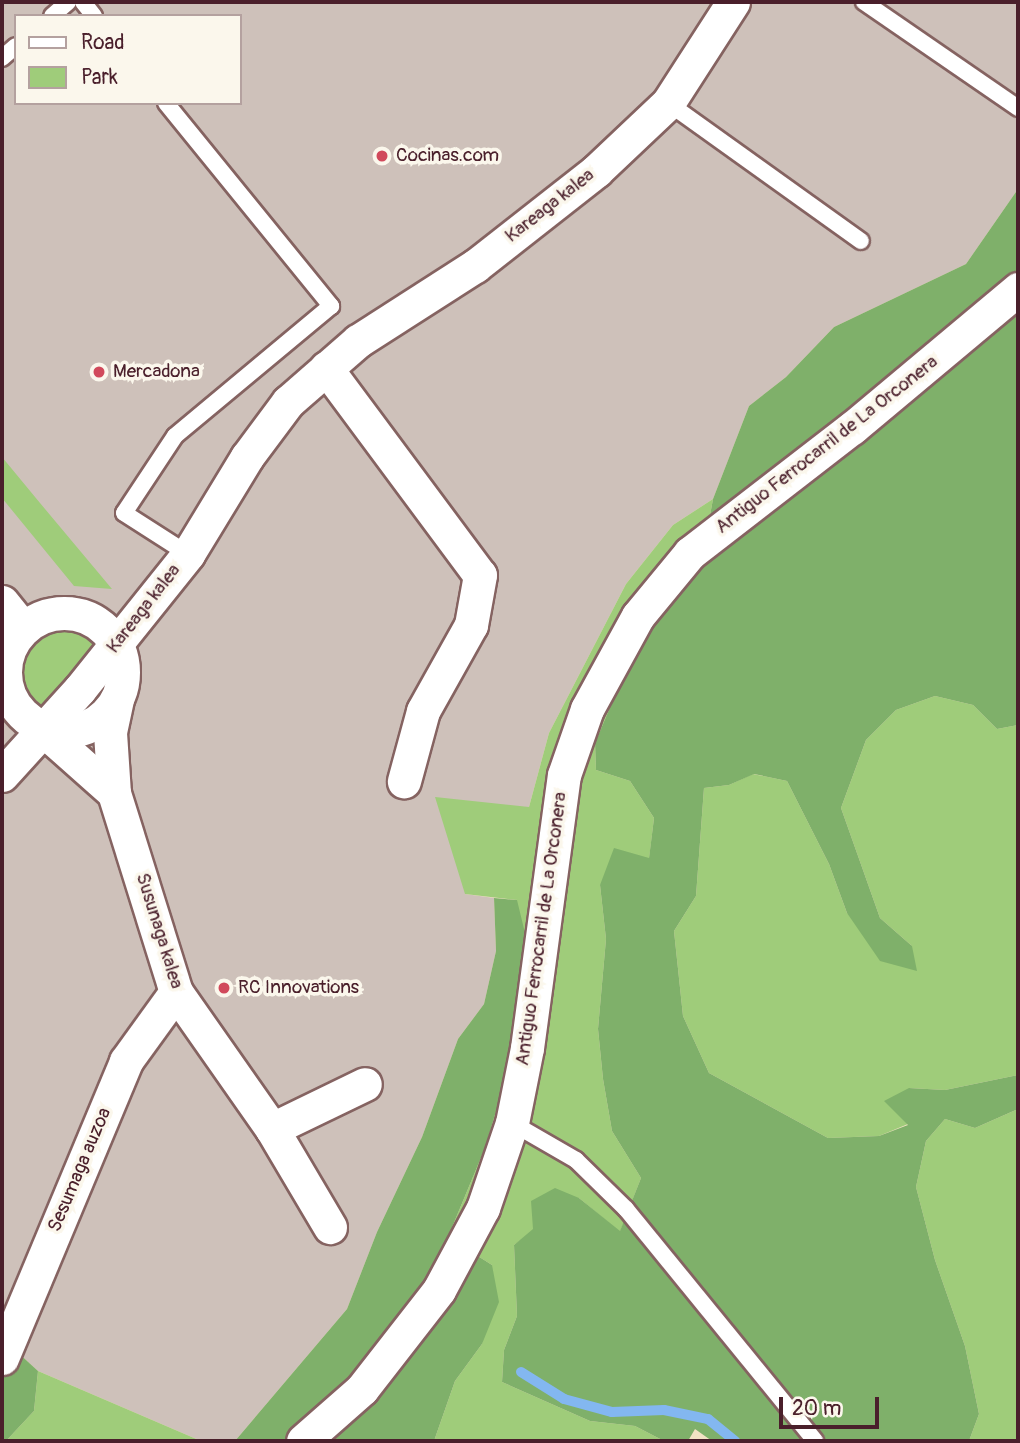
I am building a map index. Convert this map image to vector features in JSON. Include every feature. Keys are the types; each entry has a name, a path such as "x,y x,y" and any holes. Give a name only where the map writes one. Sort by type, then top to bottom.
{"street":[{"name":"Kareaga kalea","path":"2,775 117,644 188,554 247,457 288,402 358,341 475,266 596,171 668,103 733,2"},
{"name":"Antiguo Ferrocarril de La Orconera","path":"303,1441 362,1389 439,1290 483,1208 512,1123 564,775 587,709 638,616 690,554 852,428 1018,289"},
{"path":"326,369 480,575 471,625 423,712 404,781"},
{"path":"2,602 23,628"},
{"path":"114,793 13,701 6,680 12,643 23,628 47,615 66,612 96,622 117,644"},
{"name":"Susunaga kalea","path":"117,644 123,666 110,732 114,793 176,992 272,1129 330,1227"},
{"path":"42,729 85,728 105,715 117,699"},
{"name":"Sesumaga auzoa","path":"2,1357 126,1061 176,992"},
{"path":"272,1129 365,1084"}],"lane":[{"path":"54,14 68,2"},
{"path":"864,2 1018,108"},
{"path":"668,103 861,241"},
{"path":"168,105 331,306 175,436 124,513 188,554"},
{"path":"512,1123 576,1160 626,1209 815,1441"}],"shaded area":[{"path":"2,2 1018,2 1018,189 966,264 834,327 786,377 749,406 713,499 673,525 626,584 549,733 529,807 465,894 494,898 496,951 484,1004 458,1039 422,1137 377,1232 347,1309 235,1441 201,1441 38,1371 2,1338"}],"green space":[{"path":"1018,189 1018,725 997,729 973,705 935,696 896,710 866,740 841,808 880,918 912,946 917,971 880,961 847,913 829,864 787,781 754,774 729,785 704,788 696,896 674,931 683,1016 709,1073 828,1138 879,1136 908,1125 884,1101 909,1088 945,1090 1018,1075 1018,1109 975,1128 945,1119 926,1141 916,1187 935,1260 965,1346 979,1414 969,1441 712,1441 695,1429 688,1441 664,1441 635,1426 590,1421 502,1382 504,1350 517,1316 514,1245 533,1229 531,1201 555,1188 579,1198 620,1231 641,1178 612,1131 603,1079 598,1029 606,939 600,885 614,848 649,858 654,818 630,781 596,770 595,743 619,686 654,624 700,570 713,499 749,406 786,377 834,327 966,264"},
{"path":"2,457 112,589 74,586 2,498"},
{"path":"713,499 700,570 654,624 619,686 595,743 596,770 630,781 654,818 649,859 600,885 606,939 598,1029 603,1079 612,1131 641,1178 620,1232 579,1198 514,1245 517,1316 504,1350 502,1382 590,1421 635,1426 664,1441 434,1441 455,1381 482,1344 492,1265 448,1237 485,1148 504,1085 517,900 465,894 435,797 529,807 549,733 626,584 673,525"},
{"path":"68,626 87,633 97,650 46,714 24,693 20,671 27,651 45,633"},
{"path":"935,696 973,705 997,729 1018,725 1018,1075 945,1090 909,1088 908,1124 879,1136 828,1138 709,1073 683,1016 674,931 696,896 704,788 729,785 753,774 787,781 829,864 847,913 912,946 880,918 841,808 866,740 896,710"},
{"path":"494,898 517,900 525,933 518,997 504,1085 485,1148 448,1237 492,1265 499,1302 482,1344 455,1381 434,1441 235,1441 347,1309 377,1232 422,1137 458,1039 484,1004 496,951"},
{"path":"1018,1109 1018,1441 969,1441 979,1414 965,1346 935,1260 916,1187 926,1141 945,1119 975,1128"},
{"path":"2,1338 38,1371 34,1411 6,1441 2,1441"},
{"path":"38,1371 201,1441 6,1441 34,1411"}],"waterway":[{"path":"521,1372 564,1399 612,1412 664,1410 708,1419 735,1441"}],"place":[{"name":"Cocinas.com","path":"382,156"},
{"name":"Mercadona","path":"99,372"},
{"name":"RC Innovations","path":"224,988"}]}
